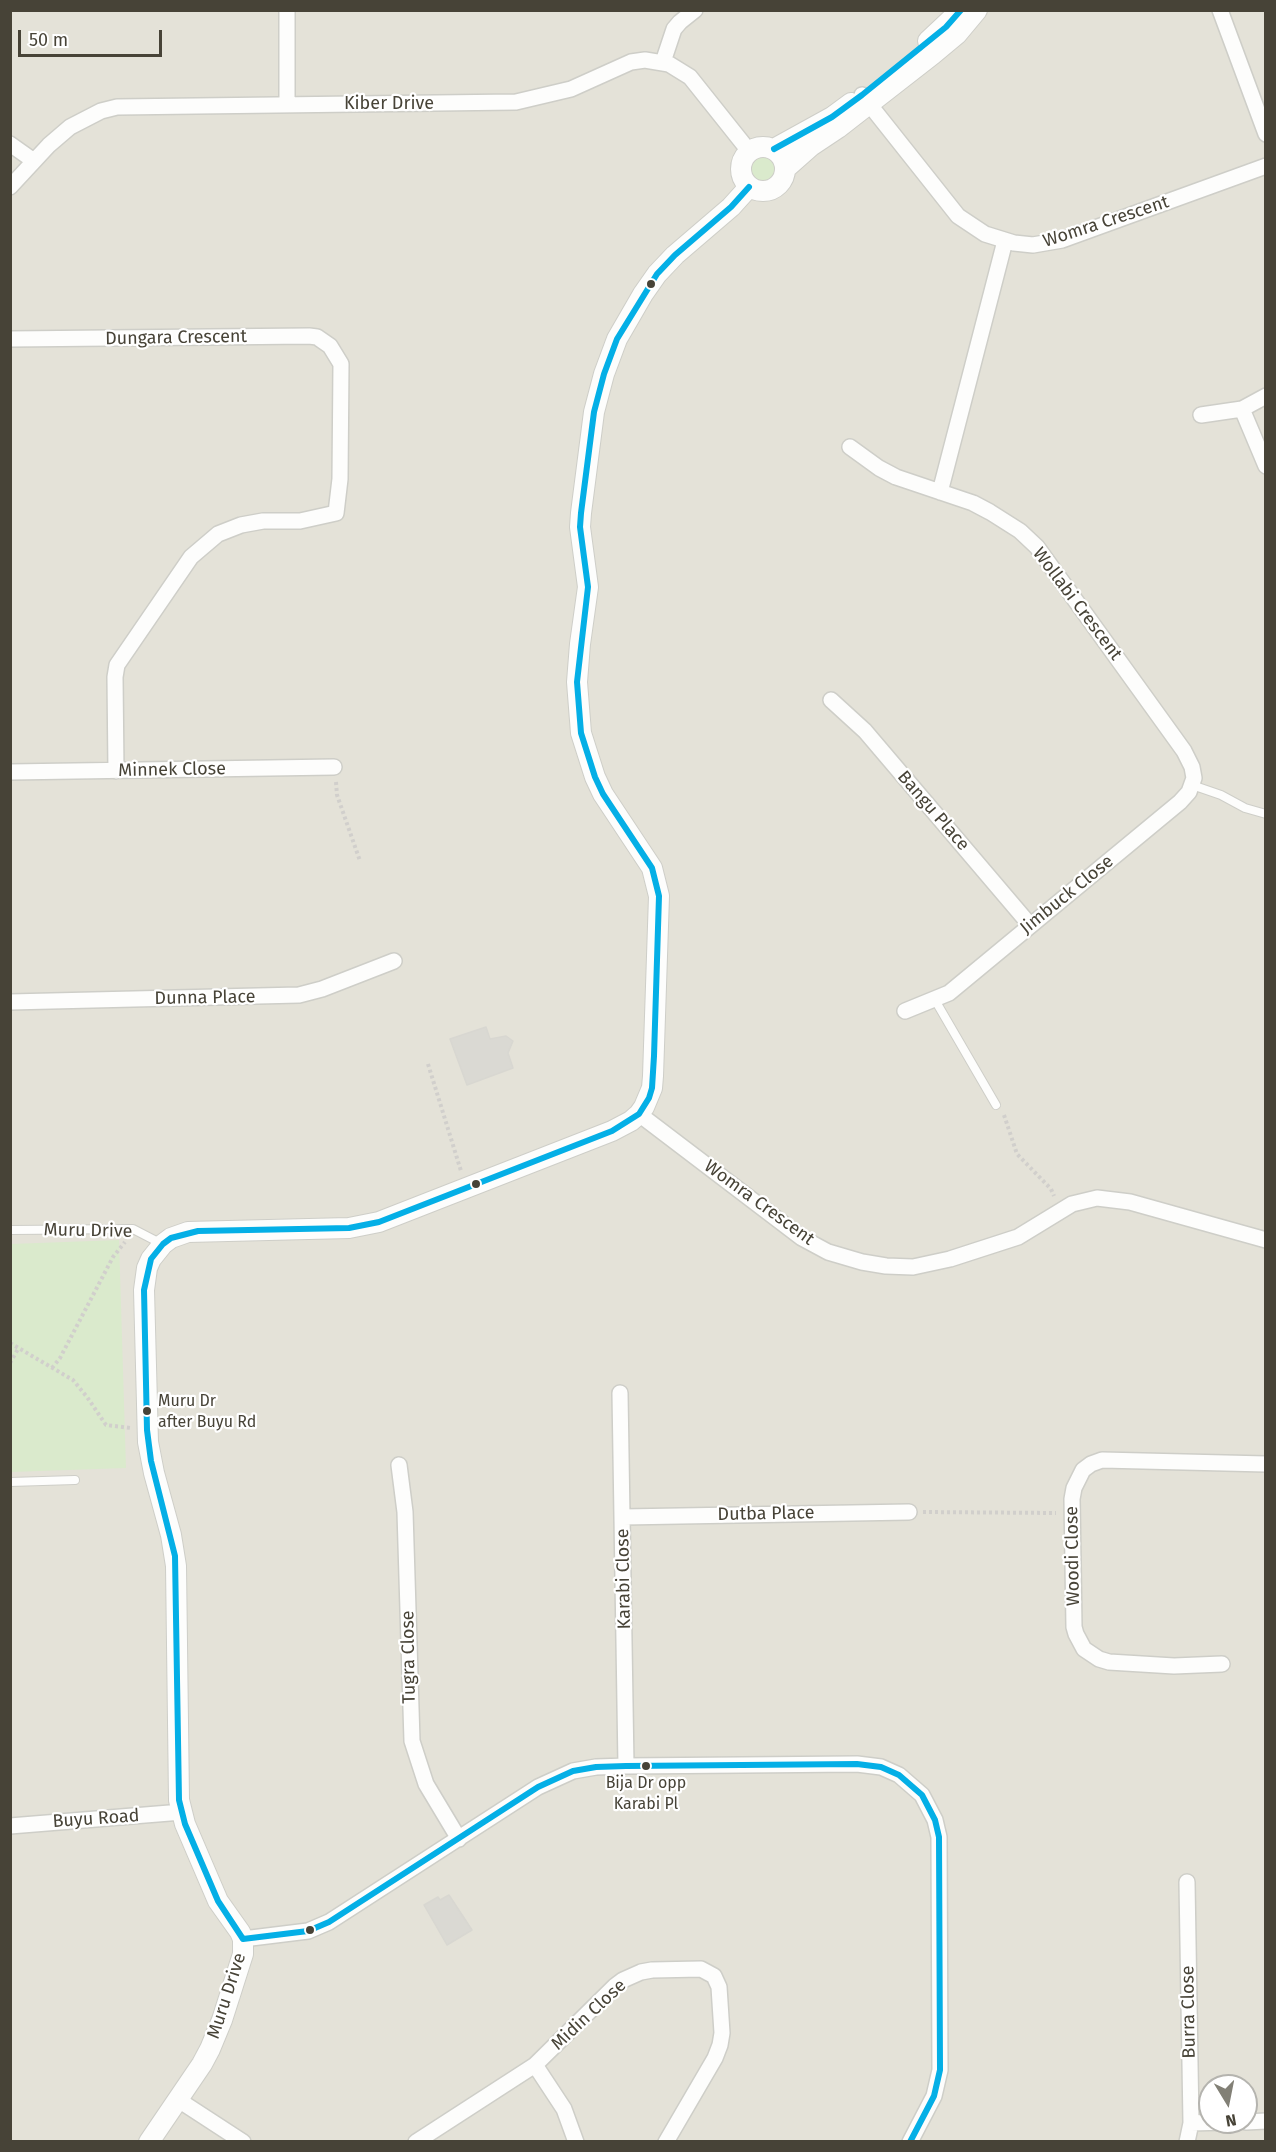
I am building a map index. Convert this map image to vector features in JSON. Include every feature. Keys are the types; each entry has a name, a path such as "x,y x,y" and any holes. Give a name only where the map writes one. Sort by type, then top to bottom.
{"street":[{"path":"287,10 287,104"},
{"path":"663,62 674,29 695,10"},
{"path":"785,169 838,128 865,99 946,27 961,10"},
{"path":"774,149 782,158 784,176 776,187 763,191 749,187 741,176 740,169 744,156 749,151 761,147 774,149 865,99 957,34 977,10"},
{"path":"1220,10 1266,134"},
{"name":"Kiber Drive","path":"10,187 70,127 101,111 117,107 516,102 543,97 571,88 631,62 645,60 663,62 676,67 690,77 749,151"},
{"name":"Womra Crescent","path":"865,99 958,216 985,234 1005,242 1033,245 1052,243 1266,166"},
{"path":"10,144 34,161"},
{"path":"163,1244 179,1235 198,1231 339,1228 370,1224 612,1131 639,1114 649,1098 653,1076 660,906 657,881 652,868 603,794 589,763 581,733 577,700 578,664 588,587 580,527 581,513 596,404 617,339 657,274 675,255 731,207 749,187"},
{"path":"940,492 1005,242"},
{"name":"Dungara Crescent","path":"10,339 309,336 325,341 335,351"},
{"path":"116,771 115,677 117,665 191,557 218,534 241,525 263,521 308,520 336,513 340,479 342,372 335,351 349,343"},
{"path":"1201,415 1242,409 1266,396"},
{"path":"1242,409 1266,466"},
{"name":"Wollabi Crescent","path":"850,447 896,477 973,503 1005,520 1037,547 1184,751 1194,771 1192,785"},
{"name":"Bangu Place","path":"831,700 865,731 1030,925"},
{"name":"Minnek Close","path":"10,772 334,766"},
{"name":"Jimbuck Close","path":"905,1011 949,993 1180,802 1192,785"},
{"name":"Dunna Place","path":"10,1002 299,995 322,989 394,961"},
{"name":"Womra Crescent","path":"639,1114 802,1238 828,1252 856,1261 899,1267 939,1262 1018,1237 1061,1210 1086,1200 1120,1200 1266,1240"},
{"name":"Muru Drive","path":"149,2142 202,2064 217,2034 242,1962 243,1939 218,1901 185,1824 179,1791 175,1556 151,1461 147,1430 144,1290 147,1268 163,1244"},
{"name":"Karabi Close","path":"620,1393 626,1766"},
{"name":"Woodi Close","path":"1222,1664 1174,1666 1109,1662 1099,1659 1084,1649 1074,1627 1072,1499 1078,1478 1091,1464 1102,1460 1266,1464"},
{"name":"Tugra Close","path":"399,1464 405,1512 412,1741 426,1784 459,1839"},
{"name":"Dutba Place","path":"623,1517 909,1512"},
{"path":"243,1939 308,1931 319,1927 538,1787 561,1775 584,1769 626,1766 870,1765 899,1775 922,1795 935,1820 939,1847 941,2055 934,2096 910,2142"},
{"name":"Buyu Road","path":"10,1826 182,1812"},
{"name":"Burra Close","path":"1187,1882 1191,2123 1187,2142"},
{"name":"Midin Close","path":"416,2142 535,2065 615,1986 631,1976 652,1970 701,1969 712,1973 720,1992 720,2045 715,2058 666,2142"},
{"name":"Midin Close","path":"535,2065 564,2109 576,2142"},
{"path":"177,2098 243,2142"},
{"path":"1191,2123 1198,2123"}],"lane":[{"path":"1192,785 1221,795 1245,808 1266,814"},
{"path":"935,1000 996,1105"},
{"name":"Muru Drive","path":"10,1230 133,1229 163,1244"},
{"path":"10,1482 75,1480"}],"path":[{"path":"334,766 338,795 360,861"},
{"path":"428,1064 462,1172"},
{"path":"996,1105 1002,1109 1017,1154 1051,1189 1061,1210"},
{"path":"52,1368 60,1358 113,1257 133,1229"},
{"path":"10,1343 74,1380 105,1425 147,1430"},
{"path":"10,1363 18,1349"},
{"path":"909,1512 1072,1513"}],"shaded area":[{"path":"11,11 1265,11 1265,2141 11,2142"}],"green space":[{"path":"765,154 775,158 779,168 775,178 765,182 755,178 751,168 755,158"},
{"path":"119,1240 126,1468 11,1472 11,1244"}],"building":[{"path":"486,1027 490,1039 506,1036 513,1041 508,1053 513,1068 467,1085 450,1039"},
{"path":"449,1895 472,1930 447,1945 424,1905 438,1897 440,1900"}],"transit line":[{"path":"774,149 832,117 862,95 946,27 961,10"},
{"path":"749,187 731,207 675,255 657,274 617,339 604,374 594,412 581,513 580,527 588,587 577,682 581,733 603,794 652,868 659,896 654,1056 649,1098 639,1114 612,1131 379,1222 349,1228 198,1231 171,1238 151,1259 144,1290 147,1430 151,1461 175,1556 179,1800 185,1824 218,1901 243,1939 308,1931 329,1922 538,1787 573,1771 596,1767 626,1766 857,1764 881,1767 899,1775 922,1795 935,1820 939,1837 940,2070 934,2096 910,2142"}],"place":[{"name":"Muru Dr after Buyu Rd","path":"147,1411"},
{"name":"Bija Dr opp Karabi Pl","path":"646,1766"}]}
